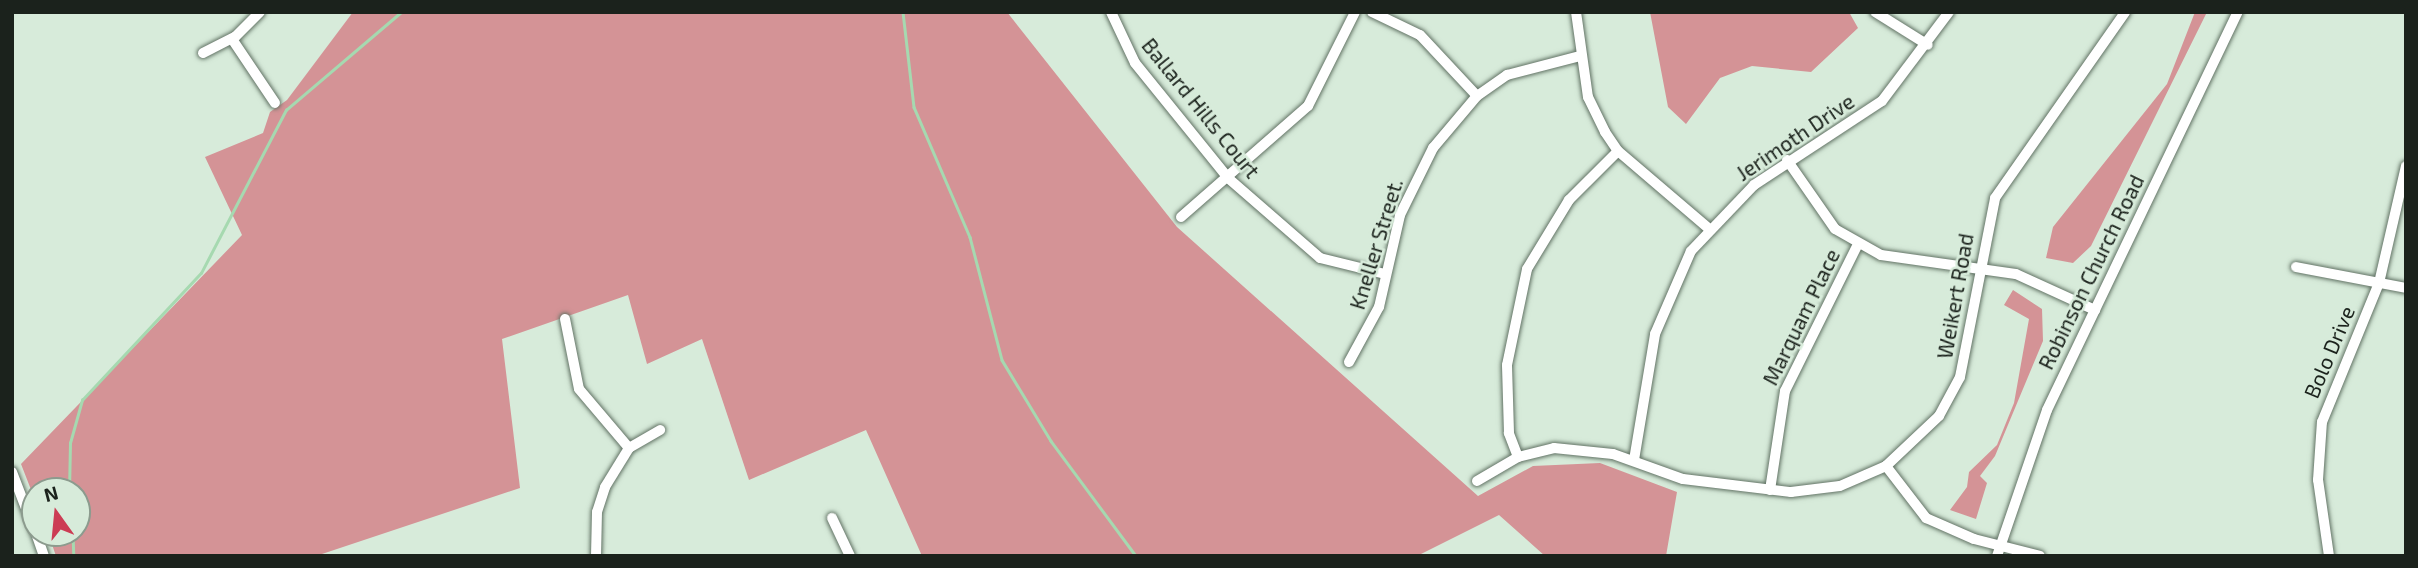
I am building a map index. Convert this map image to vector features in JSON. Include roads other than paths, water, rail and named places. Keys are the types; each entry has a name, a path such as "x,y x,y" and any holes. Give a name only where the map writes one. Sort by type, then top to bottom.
{"street":[{"path":"203,53 232,39 260,12"},
{"name":"Ballard Hills Court","path":"1111,12 1135,63 1228,178 1321,258 1385,274"},
{"path":"1181,217 1308,106 1355,12"},
{"path":"1372,12 1420,35 1477,96"},
{"path":"1576,12 1580,56 1596,117 1618,151 1708,228"},
{"path":"1875,12 1928,45"},
{"name":"Jerimoth Drive","path":"1634,460 1658,324 1677,276 1708,228 1787,160 1882,101 1928,45 1949,12"},
{"name":"Weikert Road","path":"1477,481 1518,457 1583,448 1634,460 1683,480 1770,490 1840,486 1886,466 1925,433 1951,396 1966,357 1982,270 1984,235 2007,175 2109,42 2125,12"},
{"name":"Robinson Church Road","path":"1999,551 2033,442 2238,12"},
{"path":"232,39 275,103"},
{"name":"Kneller Street.","path":"1349,362 1379,307 1385,274 1414,180 1477,96 1532,64 1580,56"},
{"path":"1518,457 1509,433 1507,365 1527,269 1554,219 1618,151"},
{"path":"1787,160 1821,215 1858,244 1902,262 1982,270 2032,279 2095,310"},
{"name":"Bolo Drive","path":"2329,556 2318,480 2322,422 2379,283 2406,166"},
{"name":"Marquam Place","path":"1770,490 1785,391 1858,244"},
{"path":"2296,267 2406,288"},
{"path":"565,319 579,389 629,448"},
{"path":"596,556 597,512 629,448 660,430"},
{"path":"1886,466 1926,518 1999,551 2040,556"},
{"path":"12,472 21,495"},
{"path":"832,518 850,556"}],"waterway":[{"path":"69,477 70,443 82,400 201,273 286,110 401,12"},
{"path":"903,12 914,107 970,237 1002,360 1051,441 1136,556"},
{"path":"74,547 74,556"}]}
